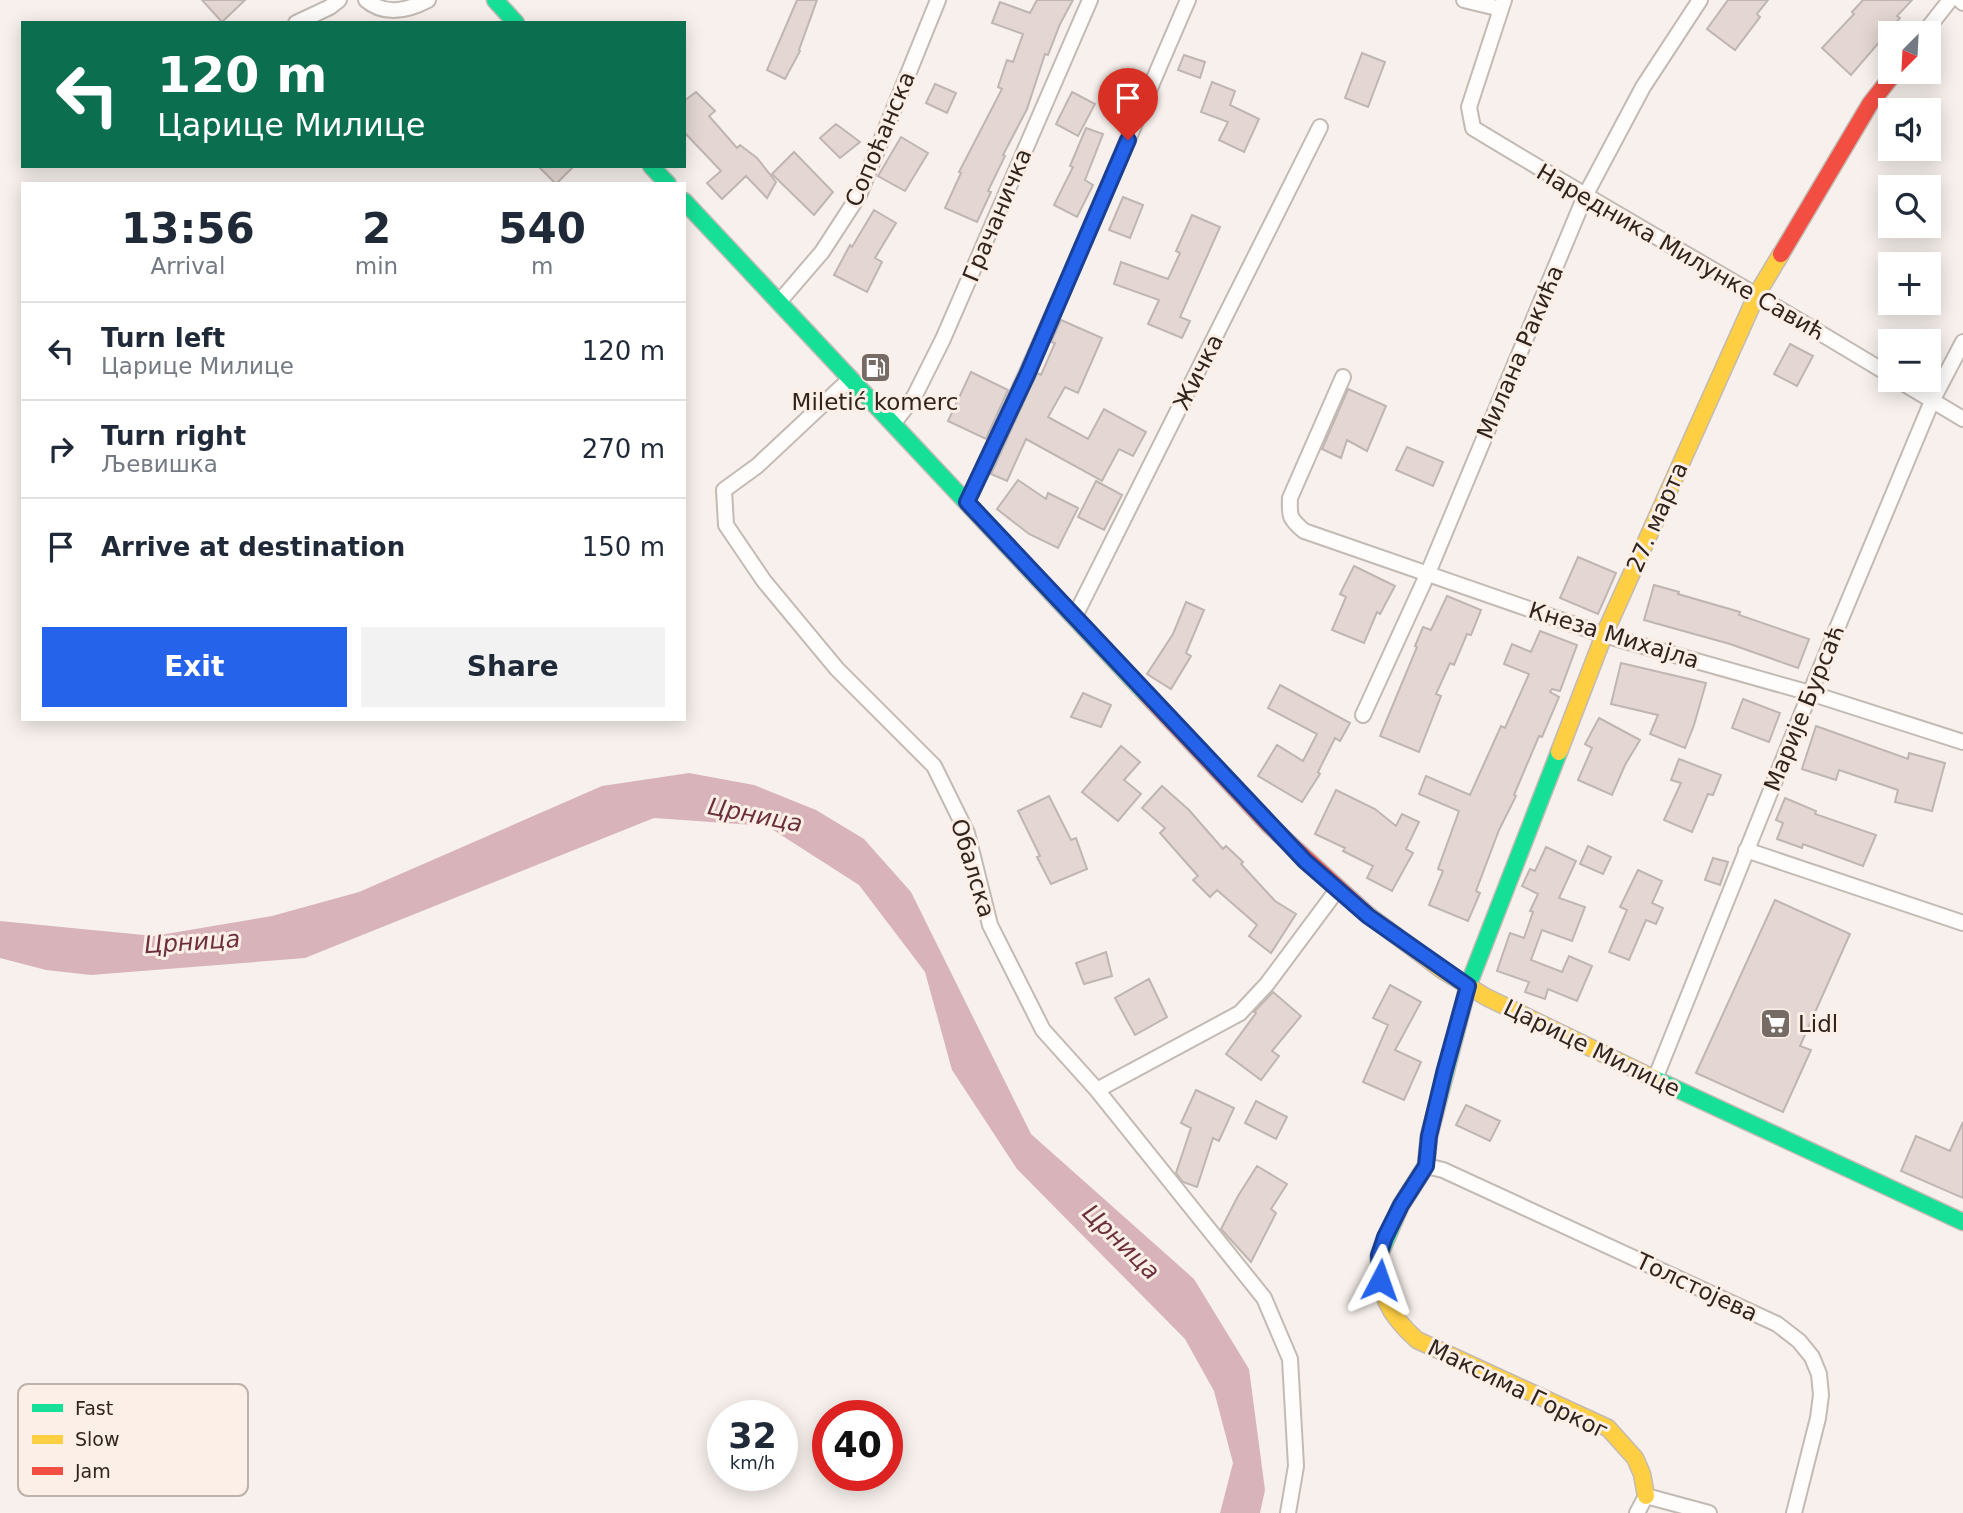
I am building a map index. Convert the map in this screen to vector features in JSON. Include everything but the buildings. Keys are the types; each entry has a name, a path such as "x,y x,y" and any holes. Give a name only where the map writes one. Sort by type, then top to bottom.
{"main road":[{"path":"499,1 514,21"},
{"name":"27. марта","path":"1468,986 1604,635 1757,294 1870,104 1886,84"},
{"path":"653,168 666,182"},
{"name":"Царице Милице","path":"686,203 1245,800 1337,890 1412,949 1468,986 1655,1079 1963,1223"},
{"name":"Максима Горког","path":"1468,986 1429,1136 1426,1166 1401,1205 1379,1255 1380,1280 1385,1301 1398,1323 1417,1340 1608,1428 1629,1448 1643,1471 1646,1496"}],"street":[{"path":"300,21 338,0"},
{"path":"366,0 371,5 391,12 428,0"},
{"name":"Сопоћанска","path":"779,302 822,252 859,195 938,0"},
{"name":"Грачаничка","path":"893,424 914,397 943,339 1090,0"},
{"path":"967,502 1054,315 1188,0"},
{"path":"1464,0 1503,5"},
{"name":"Милана Ракића","path":"1363,715 1428,572 1585,196 1643,87 1700,0"},
{"path":"1933,21 1950,0"},
{"name":"Наредника Милунке Савић","path":"1503,5 1469,107 1473,128 1878,368"},
{"name":"Жичка","path":"1074,616 1321,127"},
{"name":"Марије Бурсаћ","path":"1655,1079 1810,693 1932,401 1963,342"},
{"name":"Кнеза Михајла","path":"1343,377 1290,498 1289,514 1294,523 1304,531 1604,635 1810,693 1963,742"},
{"name":"Обалска","path":"851,379 757,466 724,491 726,525 764,581 837,669 934,766 967,833 990,925 1043,1030 1097,1090 1264,1298 1290,1359 1296,1466 1288,1513"},
{"path":"1917,392 1963,419"},
{"path":"1746,850 1963,923"},
{"path":"1097,1090 1240,1013 1267,984 1337,890"},
{"name":"Толстојева","path":"1426,1166 1443,1170 1740,1306 1777,1324 1799,1341 1812,1357 1819,1374 1821,1395 1818,1418 1794,1513"},
{"path":"1637,1513 1646,1496 1709,1513"}],"water":[{"name":"Црница","path":"689,773 754,785 816,810 864,839 911,892 1031,1134 1194,1279 1249,1369 1265,1490 1260,1513 1220,1513 1233,1463 1214,1391 1185,1339 1017,1169 952,1070 925,972 859,885 767,826 654,818 305,958 91,975 46,970 0,958 0,921 154,936 272,916 359,892 602,786"}],"traffic: fast":[{"path":"495,0 514,21"},
{"path":"653,168 666,182"},
{"path":"686,203 1146,694"},
{"path":"1379,1256 1401,1205 1426,1166 1429,1136 1468,986 1559,752"},
{"path":"1653,1078 1963,1222"}],"traffic: slow":[{"path":"1559,752 1604,635 1757,294 1781,254"},
{"path":"1367,914 1442,970 1486,997 1653,1078"},
{"path":"1379,1256 1381,1282 1387,1303 1417,1340 1608,1428 1635,1458 1642,1474 1646,1496"}],"traffic: jam":[{"path":"1781,254 1870,104 1886,84"},
{"path":"1146,694 1268,824 1367,914"}],"place":[{"name":"Miletić komerc","path":"875,368"},
{"name":"Lidl","path":"1775,1024"}],"route":[{"path":"1128,140 1017,398 967,502 1305,861 1368,916 1468,986 1429,1136 1426,1166 1401,1205 1385,1237 1379,1255 1380,1280"}]}
